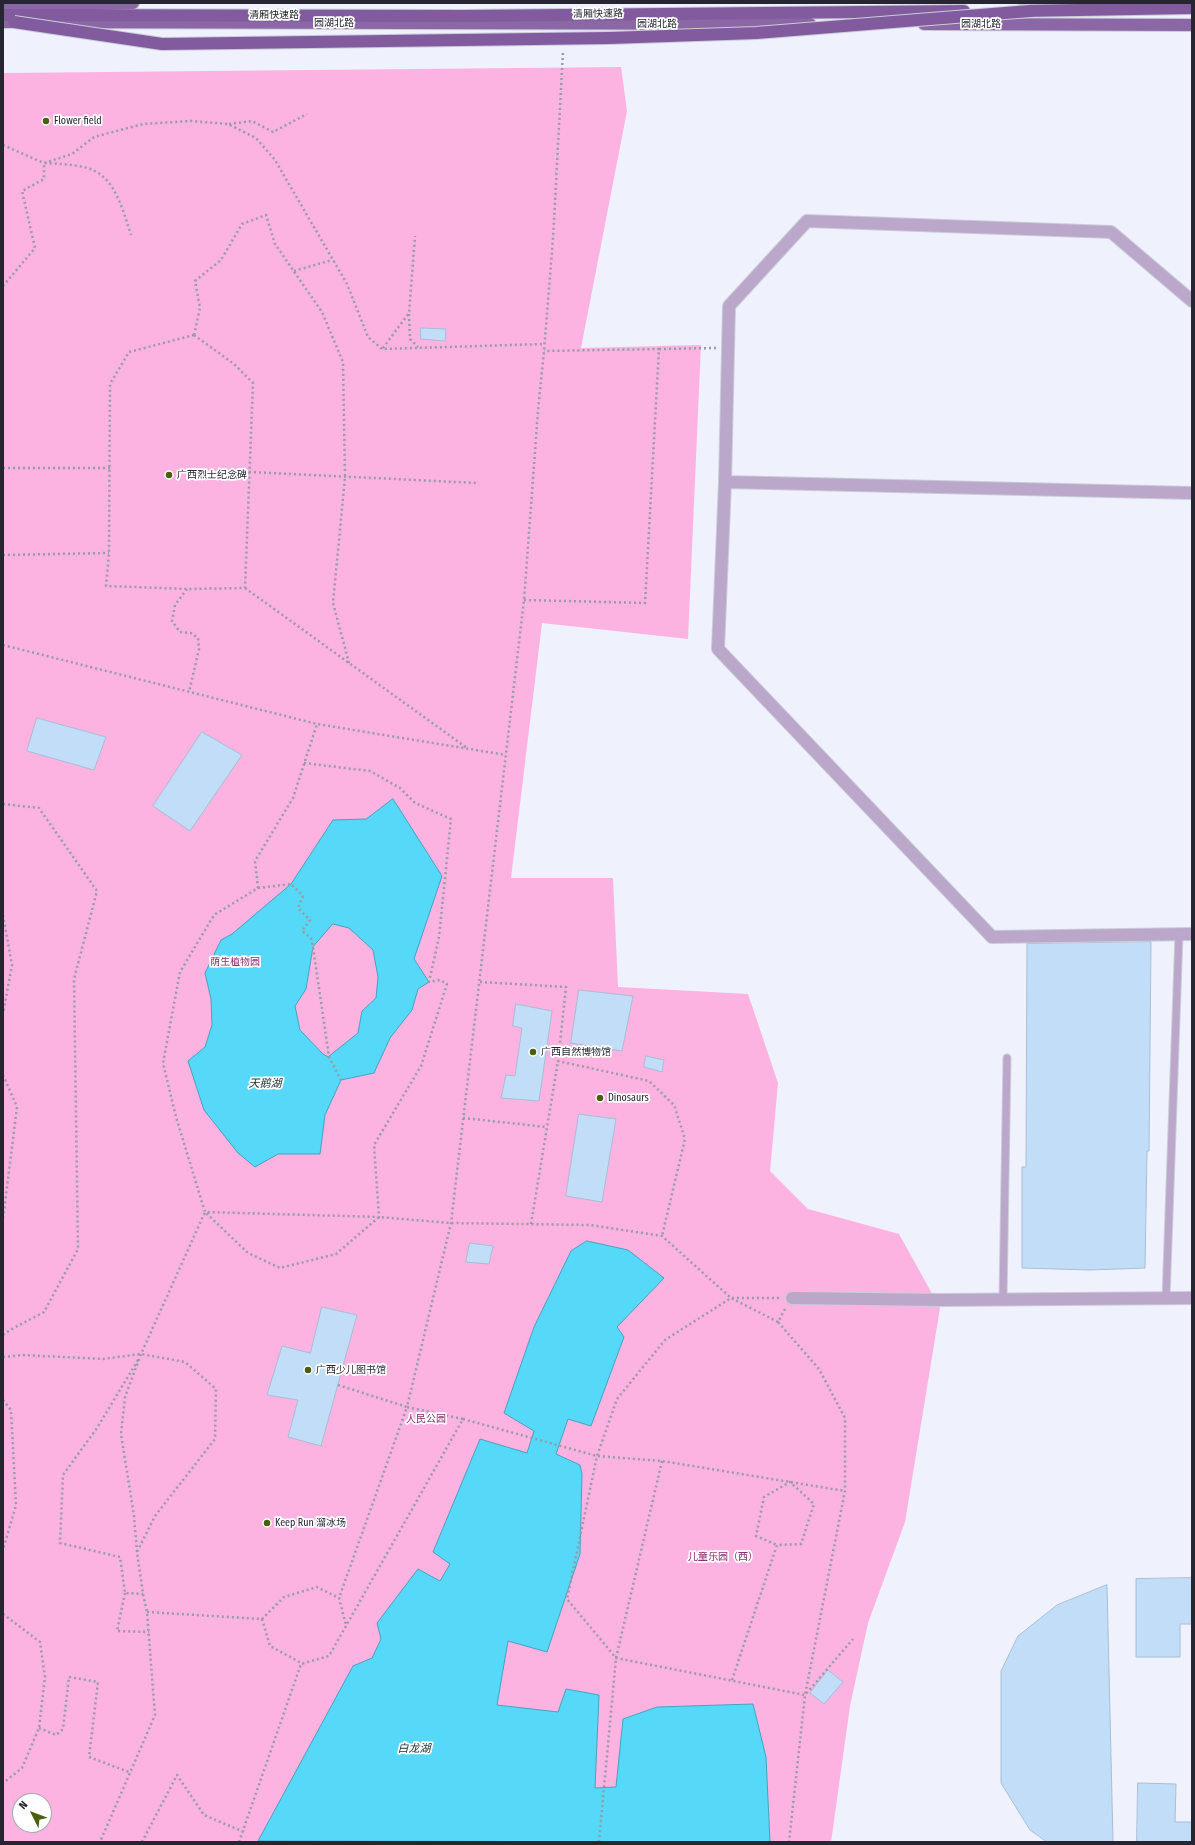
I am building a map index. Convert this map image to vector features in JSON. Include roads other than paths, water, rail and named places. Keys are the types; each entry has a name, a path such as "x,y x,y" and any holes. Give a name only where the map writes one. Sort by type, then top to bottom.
{"highway":[{"name":"清厢快速路","path":"3,15 464,16 1030,11 1192,8"},
{"path":"8,22 162,44 564,39 756,33 1030,11"}],"main road":[{"path":"3,8 133,3"},
{"name":"园湖北路","path":"8,22 1192,25"}],"street":[{"path":"1192,301 1111,232 807,222 729,306 725,482 718,649 992,937 1192,934"},
{"path":"725,482 1192,493"},
{"path":"792,1298 1003,1300 1192,1298"}],"lane":[{"path":"1166,1298 1179,934"},
{"path":"1003,1300 1007,1058"}],"water":[{"name":"天鹅湖","path":"393,799 442,876 414,959 429,982 418,989 412,1010 390,1038 374,1073 341,1080 325,1115 320,1154 278,1154 255,1167 238,1153 204,1110 188,1061 205,1047 212,1025 211,999 205,973 221,940 232,934 291,884 333,820 366,819","holes":["333,924 349,928 373,950 378,977 376,998 362,1011 358,1033 328,1057 323,1054 300,1030 295,1006 306,989 313,947"]},
{"name":"白龙湖","path":"587,1241 628,1250 664,1278 617,1327 624,1337 591,1426 568,1419 556,1454 580,1465 582,1474 580,1554 547,1652 508,1641 497,1705 558,1712 566,1689 599,1695 595,1788 616,1787 623,1719 657,1707 753,1704 766,1757 770,1842 258,1841 353,1666 372,1658 381,1639 377,1623 418,1569 440,1581 450,1564 433,1552 480,1439 527,1453 534,1431 504,1413 534,1327 571,1251"}],"place":[{"name":"Flower field","path":"46,121"},
{"name":"广西烈士纪念碑","path":"169,475"},
{"name":"广西自然博物馆","path":"533,1052"},
{"name":"Dinosaurs","path":"600,1098"},
{"name":"广西少儿图书馆","path":"308,1370"},
{"name":"Keep Run 溜冰场","path":"267,1523"}],"park label":[{"name":"荫生植物园","path":"235,962"},
{"name":"人民公园","path":"426,1419"},
{"name":"儿童乐园（西）","path":"723,1557"}]}
